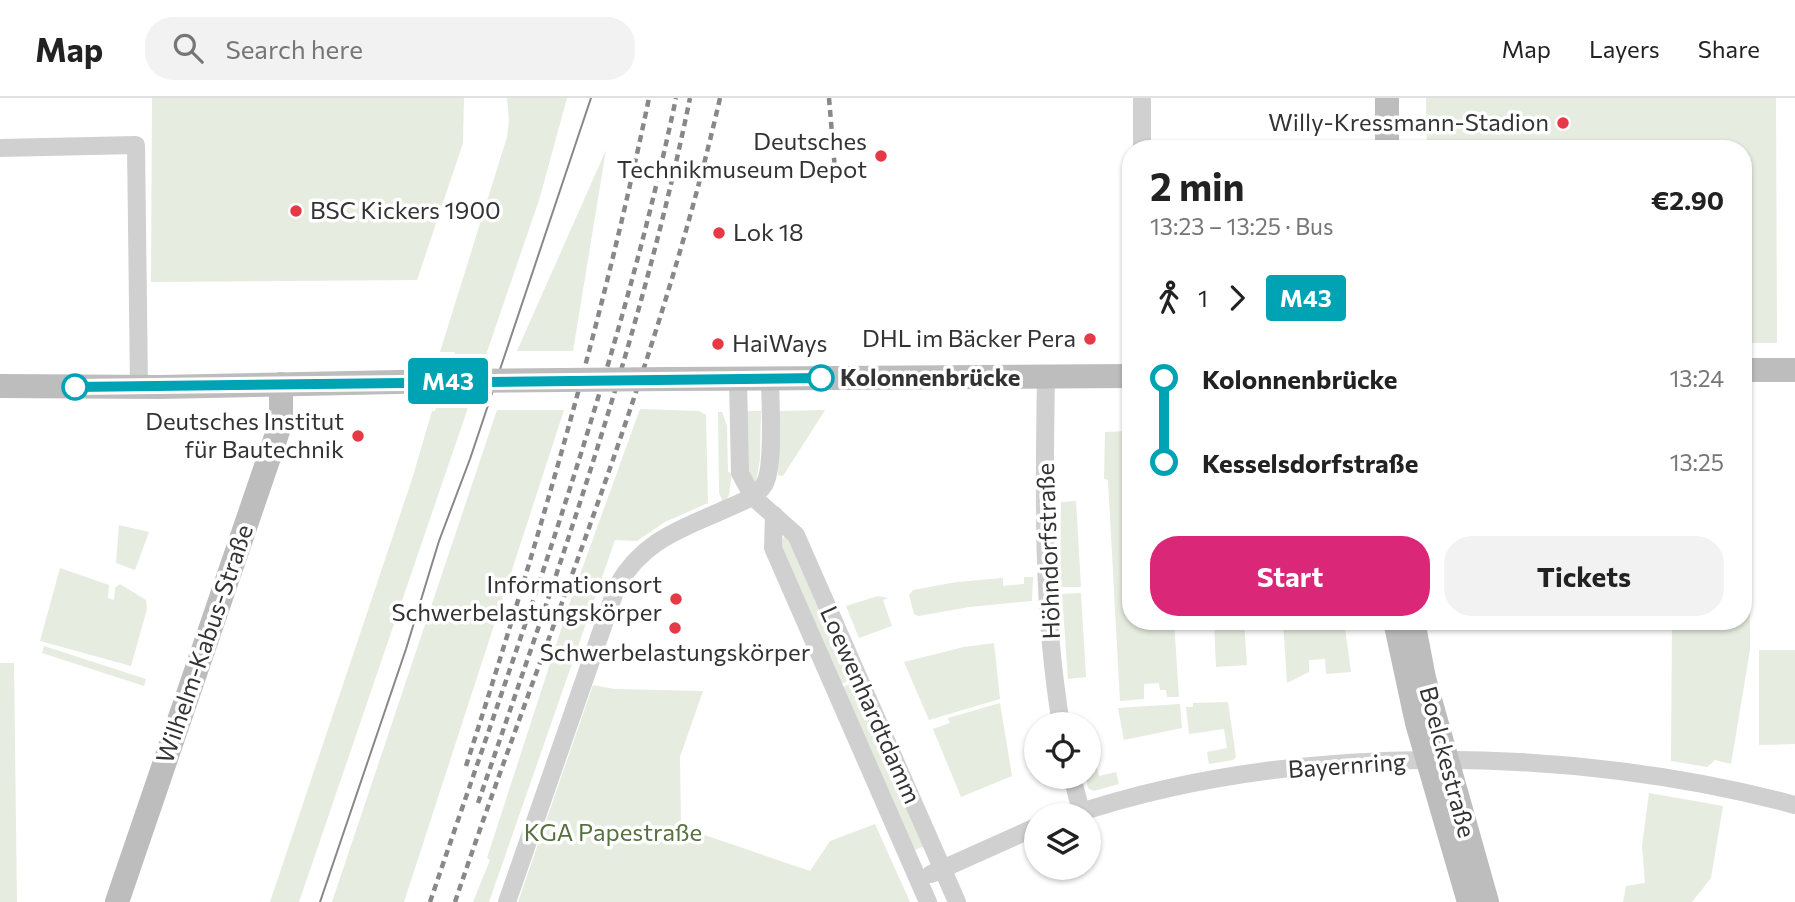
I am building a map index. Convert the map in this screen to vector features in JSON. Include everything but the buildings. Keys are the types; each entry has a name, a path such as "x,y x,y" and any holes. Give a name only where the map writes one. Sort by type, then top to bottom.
{"main road":[{"path":"1387,98 1387,140"},
{"path":"1752,370 1795,370"},
{"path":"0,386 139,387 445,381 1122,376"},
{"name":"Wilhelm-Kabus-Straße","path":"117,902 278,431 281,419 281,384"},
{"name":"Boelckestraße","path":"1397,630 1409,689 1487,902"},
{"name":"Boelckestraße","path":"1415,630 1437,761 1469,902"}],"street":[{"path":"1142,98 1142,140"},
{"path":"0,148 136,145 139,387"},
{"name":"Höhndorfstraße","path":"1046,377 1048,606 1059,712"},
{"path":"507,902 612,596 622,577 638,557 661,538 753,497 764,485 769,473 770,378"},
{"name":"Loewenhardtdamm","path":"738,379 740,473 753,497 796,535 957,902"},
{"name":"Loewenhardtdamm","path":"775,514 773,548 928,902"},
{"name":"Bayernring","path":"1101,806 1151,793 1249,775 1330,765 1437,761 1544,763 1617,770 1714,786 1795,805"},
{"path":"918,879 1024,833"}],"green space":[{"name":"BSC Kickers 1900","path":"152,98 464,98 463,143 417,280 151,282"},
{"path":"507,98 567,98 540,197 299,902 270,902 413,476 432,411 435,411 455,352 440,352 507,137"},
{"path":"1426,98 1776,98 1777,343 1752,343 1752,140 1427,140"},
{"path":"606,150 573,351 517,351"},
{"path":"640,409 699,411 706,415 708,503 665,522 637,541 615,540 489,902 473,902 490,860 487,858 569,605"},
{"path":"497,410 564,410 404,902 332,902"},
{"path":"825,410 783,476 778,475 780,411"},
{"path":"746,411 761,411 760,459 756,483 752,482 748,466"},
{"path":"718,412 722,412 727,426 728,472 732,473 729,495 724,504 719,493"},
{"path":"1122,431 1122,630 1175,630 1179,697 1167,697 1166,690 1160,690 1159,683 1144,684 1144,699 1120,701 1108,480 1104,479 1105,432"},
{"path":"1076,501 1081,587 1060,587 1061,502"},
{"path":"119,525 149,532 135,570 116,563"},
{"path":"789,536 852,679 839,685 778,545 784,537"},
{"path":"60,568 109,585 108,598 114,600 115,588 120,584 146,600 147,609 131,666 40,641"},
{"path":"1024,577 1033,577 1032,601 969,607 919,616 914,614 909,595 913,590 957,582 1003,578 1003,586 1024,584"},
{"path":"1081,593 1086,677 1068,679 1062,594"},
{"path":"878,596 888,598 883,600 892,626 859,638 846,606"},
{"path":"1214,630 1245,630 1247,665 1216,667"},
{"path":"1284,630 1345,630 1351,672 1326,674 1325,659 1309,660 1309,672 1287,683"},
{"path":"1672,630 1750,630 1750,650 1731,764 1715,760 1707,767 1671,761"},
{"path":"994,643 1000,699 929,720 904,662 964,647"},
{"path":"44,646 146,679 144,686 42,653"},
{"path":"1759,650 1795,650 1795,744 1759,745"},
{"path":"0,663 14,663 17,902 0,902"},
{"path":"854,682 925,846 912,851 841,688"},
{"name":"KGA Papestraße","path":"593,685 614,689 703,691 680,757 681,827 810,871 830,841 875,824 910,902 518,902"},
{"path":"1228,702 1236,757 1233,760 1209,764 1207,752 1227,748 1224,729 1189,734 1186,707 1193,707 1193,703"},
{"path":"1000,703 1012,776 961,797 933,729 950,723 948,718"},
{"path":"1180,704 1182,728 1124,740 1118,708"},
{"path":"1116,772 1119,784 1094,791 1090,789 1101,789 1101,776"},
{"path":"1649,793 1723,806 1711,878 1692,902 1623,902 1626,886 1645,883 1642,846"}],"tram line":[{"path":"320,902 406,649 439,541 470,459 591,98"}],"railway":[{"path":"466,766 518,601 589,351 649,98"},
{"path":"430,902 532,604 596,403 626,302 676,98"},
{"path":"478,803 596,454 647,277 690,98"},
{"path":"455,902 598,503 665,303 720,98"},
{"path":"829,98 835,170"}],"bus line":[{"name":"M43","path":"75,387 821,378"}],"place":[{"name":"Willy-Kressmann-Stadion","path":"1563,123"},
{"name":"Deutsches Technikmuseum Depot","path":"881,156"},
{"name":"BSC Kickers 1900","path":"296,211"},
{"name":"Lok 18","path":"719,233"},
{"name":"DHL im Bäcker Pera","path":"1090,339"},
{"name":"HaiWays","path":"718,344"},
{"name":"Kolonnenbrücke","path":"821,378"},
{"name":"Deutsches Institut für Bautechnik","path":"358,436"},
{"name":"Informationsort Schwerbelastungskörper","path":"676,599"},
{"name":"Schwerbelastungskörper","path":"675,628"}]}
